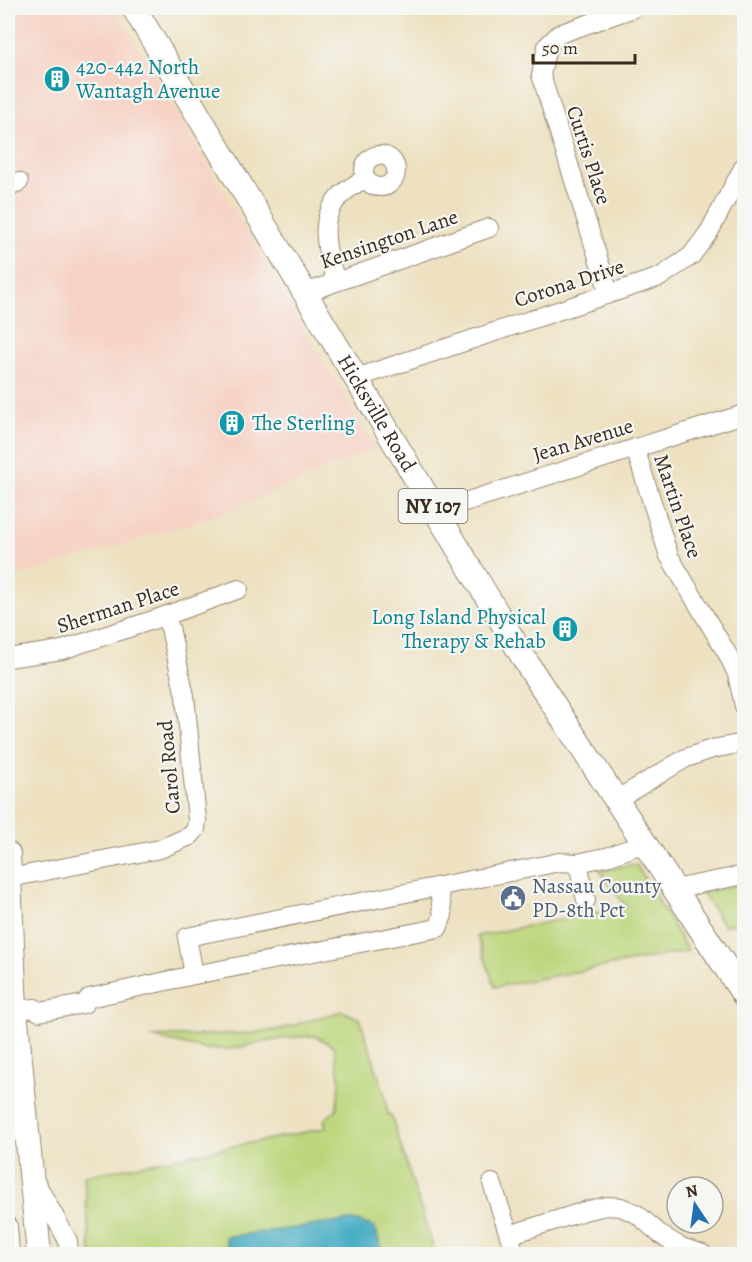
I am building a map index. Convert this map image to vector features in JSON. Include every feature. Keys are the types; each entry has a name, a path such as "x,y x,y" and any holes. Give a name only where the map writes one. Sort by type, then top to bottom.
{"main road":[{"name":"Hicksville Road","path":"134,8 531,670 744,995"},
{"path":"8,854 39,1254"}],"street":[{"name":"Curtis Place","path":"609,293 541,75 547,46 559,34 634,8"},
{"name":"Corona Drive","path":"356,378 660,277 691,256 709,232 744,166"},
{"path":"336,281 326,247 325,234 328,218 342,192 365,178"},
{"name":"Kensington Lane","path":"305,293 489,228"},
{"name":"Jean Avenue","path":"436,511 744,414"},
{"name":"Martin Place","path":"635,448 669,556 680,578 728,655 737,674 744,706"},
{"name":"Sherman Place","path":"8,657 62,650 239,589"},
{"name":"Carol Road","path":"9,878 160,849 190,836 195,829 197,810 185,696 170,628 165,616"},
{"path":"616,800 686,758 712,749 744,743"},
{"path":"195,975 187,937 559,862 578,862 610,856 644,843"},
{"path":"578,862 586,900"},
{"path":"674,889 744,875"},
{"path":"19,1010 39,1012 70,1007 84,1004 89,998 195,975 438,928 443,915 438,886"},
{"path":"31,1172 68,1241 69,1254"},
{"path":"492,1183 515,1254"},
{"path":"509,1235 588,1210 607,1206 621,1207 637,1214 661,1235 681,1247 703,1254"},
{"path":"8,1226 10,1254"}],"shaded area":[{"path":"8,8 115,8 375,448 228,512 8,579"}],"green space":[{"path":"636,864 688,951 495,987 477,936 626,907 600,871"},
{"path":"744,884 744,922 724,926 702,892"},
{"path":"342,1011 360,1019 385,1096 388,1115 391,1115 435,1254 91,1254 84,1176 326,1128 324,1120 336,1110 340,1083 334,1046 315,1036 286,1038 230,1049 204,1049 151,1037 277,1030"}],"water":[{"path":"354,1220 375,1227 383,1254 230,1254 225,1237"}],"place":[{"name":"420-442 North Wantagh Avenue","path":"57,79"},
{"name":"The Sterling","path":"232,423"},
{"name":"Long Island Physical Therapy & Rehab","path":"565,629"},
{"name":"Nassau County PD-8th Pct","path":"513,898"}]}
